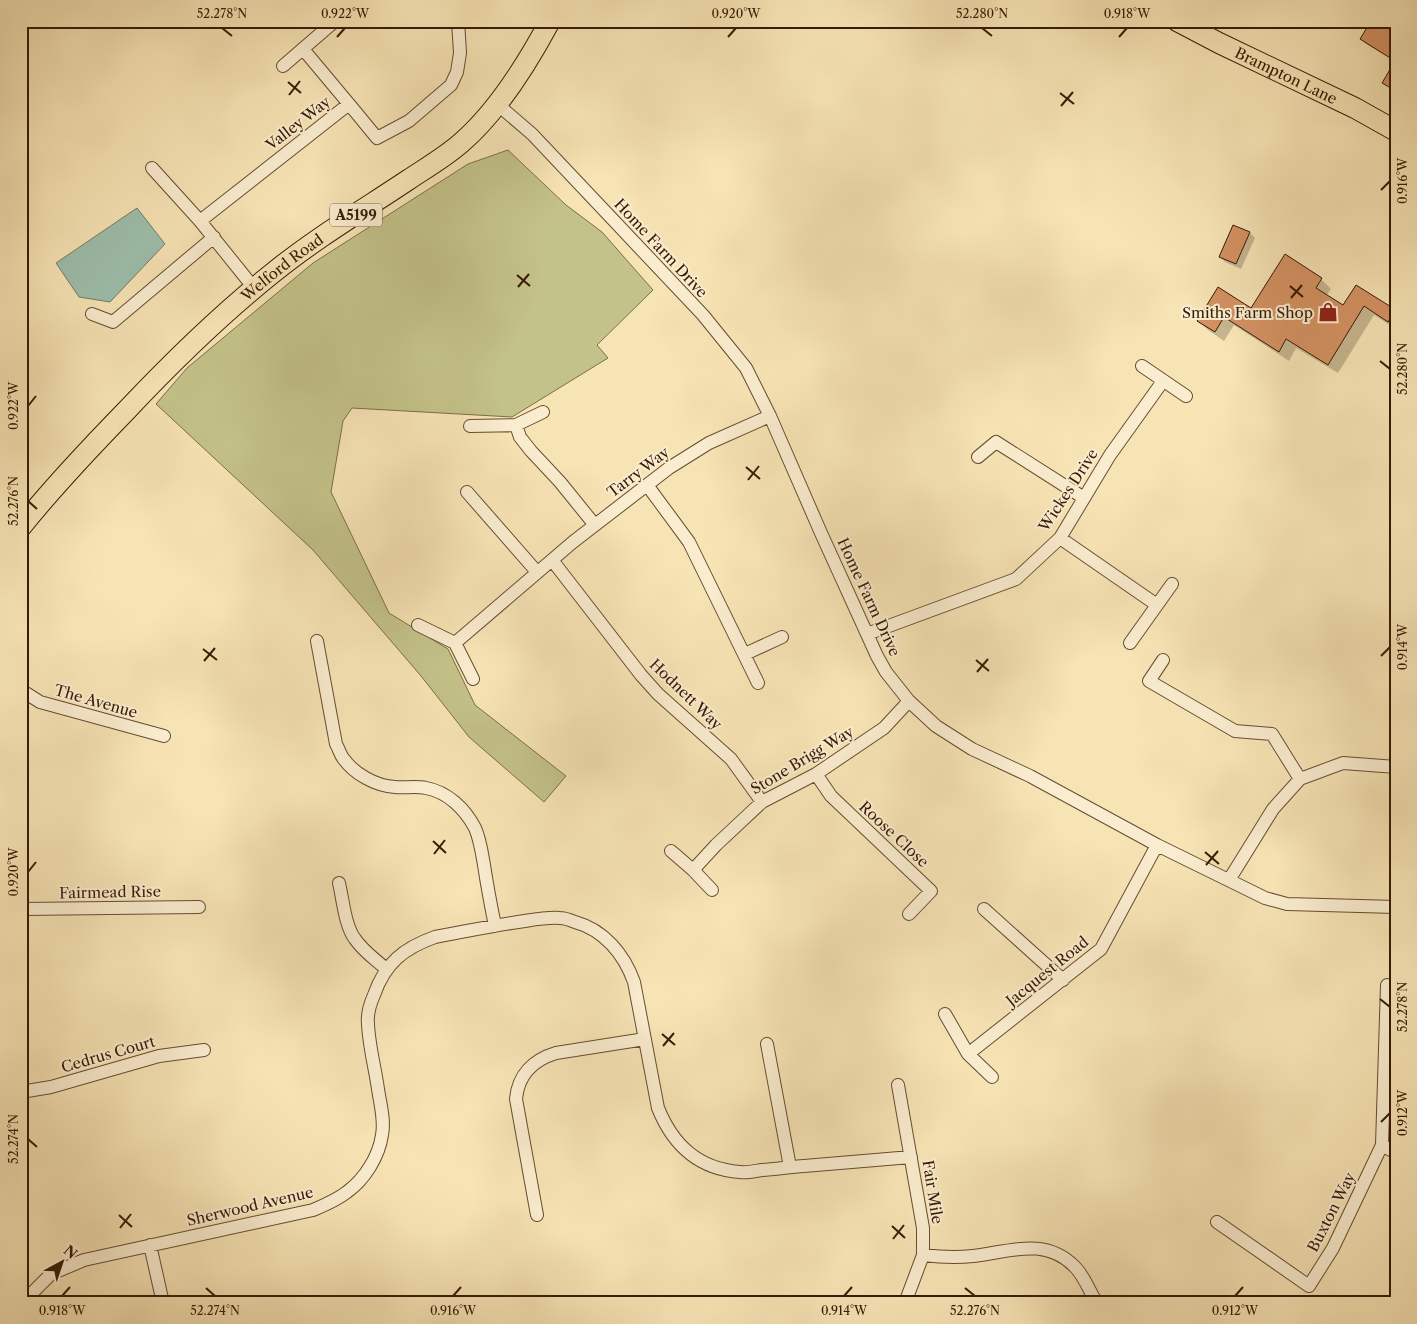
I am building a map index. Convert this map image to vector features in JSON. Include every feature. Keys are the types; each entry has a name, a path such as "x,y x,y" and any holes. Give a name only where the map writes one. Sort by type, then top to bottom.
{"main road":[{"name":"Welford Road","path":"21,527 81,457 148,386 195,340 254,288 303,249 418,174 460,143 480,124 524,66 550,21"},
{"name":"Brampton Lane","path":"1177,21 1355,108 1396,131"}],"street":[{"path":"283,66 335,21"},
{"name":"Valley Way","path":"200,221 349,104 377,138 409,121 451,85 457,72 460,53 458,21"},
{"path":"303,49 349,104"},
{"name":"Home Farm Drive","path":"497,104 538,141 703,315 746,368 770,416 867,634 886,672 909,700 936,726 972,749 1030,776 1156,844 1265,898 1287,904 1396,907"},
{"path":"152,168 214,237 254,288"},
{"path":"92,314 113,322 214,237"},
{"path":"1142,366 1186,396"},
{"name":"Wickes Drive","path":"867,634 1016,579 1060,538 1110,455 1163,381"},
{"path":"470,426 516,425 543,412"},
{"name":"Tarry Way","path":"454,643 594,524 690,454 709,442 770,416"},
{"path":"516,425 520,437 594,524"},
{"path":"978,457 996,442 1084,498"},
{"path":"647,485 689,542 758,683"},
{"path":"467,492 537,572"},
{"path":"1060,538 1157,605"},
{"name":"Hodnett Way","path":"552,560 641,675 658,694 731,759 762,802"},
{"path":"1130,643 1172,584"},
{"path":"418,625 454,643 473,678"},
{"path":"745,654 782,637"},
{"path":"317,641 336,744 342,758 363,777 378,784 393,788 426,788 444,794 457,803 468,816 476,830 494,926"},
{"path":"1163,660 1149,681 1235,731 1272,734 1300,779"},
{"name":"The Avenue","path":"21,690 40,702 164,736"},
{"name":"Stone Brigg Way","path":"693,870 716,845 762,802 816,774 884,728 909,700"},
{"path":"1229,880 1272,809 1300,779 1343,763 1396,767"},
{"name":"Roose Close","path":"816,774 832,796 931,891 909,914"},
{"name":"Jacquest Road","path":"968,1054 1101,949 1156,844"},
{"path":"671,851 712,890"},
{"path":"339,883 353,938 362,949 386,969"},
{"name":"Fairmead Rise","path":"21,909 200,908"},
{"path":"984,909 1063,980"},
{"name":"Sherwood Avenue","path":"24,1299 52,1274 84,1260 313,1210 331,1203 347,1192 360,1180 371,1164 383,1133 382,1111 368,1023 370,1004 386,969 408,949 426,940 494,926 544,918 562,918 593,930 618,951 629,968 634,982 658,1108 664,1124 676,1141 690,1154 708,1165 724,1170 741,1172 910,1157"},
{"name":"Buxton Way","path":"1217,1222 1309,1286 1333,1248 1382,1145 1391,1039 1387,985"},
{"path":"945,1014 968,1054 992,1077"},
{"path":"537,1215 516,1099 516,1090 521,1079 529,1068 546,1056 645,1039"},
{"path":"767,1044 790,1167"},
{"name":"Cedrus Court","path":"21,1092 51,1087 158,1056 204,1050"},
{"name":"Fair Mile","path":"898,1085 923,1228 923,1255 904,1303"},
{"path":"1382,1145 1396,1153"},
{"path":"150,1245 163,1303"},
{"path":"923,1255 948,1258 1024,1248 1052,1252 1064,1258 1075,1267 1083,1277 1097,1303"}],"shaded area":[{"path":"508,150 566,205 602,232 653,290 597,345 608,358 512,417 352,408 343,421 331,492 389,613 448,649 475,705 566,776 544,802 469,737 421,676 313,550 156,404 187,368 313,263 468,164"},
{"path":"137,208 165,244 110,302 79,297 56,263"}],"building":[{"path":"1371,21 1388,21 1396,26 1396,91 1382,83 1395,61 1360,39"},
{"path":"1233,225 1250,232 1236,264 1219,257"},
{"name":"Smiths Farm Shop","path":"1285,254 1322,278 1316,288 1343,305 1356,285 1396,310 1388,322 1364,306 1328,365 1286,339 1279,352 1224,317 1215,332 1197,321 1218,287 1251,308"}],"place":[{"name":"Smiths Farm Shop","path":"1328,312"}]}
